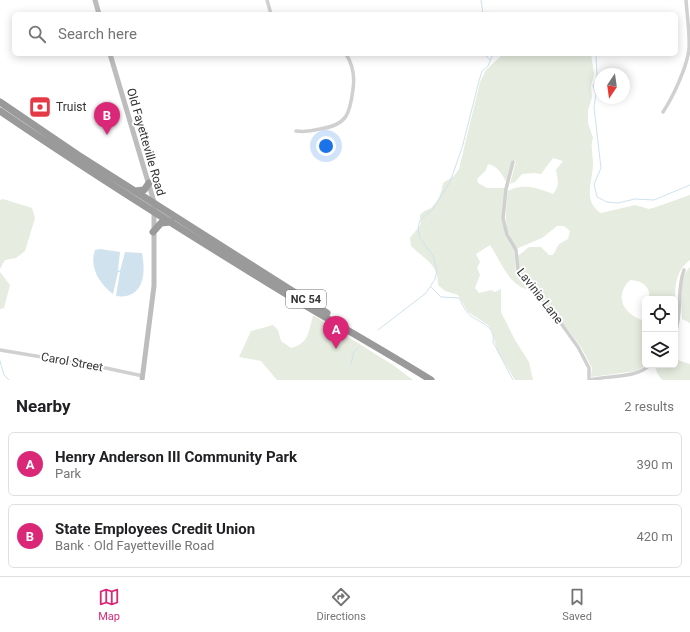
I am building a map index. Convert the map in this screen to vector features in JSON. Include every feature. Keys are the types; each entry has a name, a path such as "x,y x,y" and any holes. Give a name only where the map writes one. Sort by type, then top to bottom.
{"highway":[{"name":"NC 54","path":"0,102 78,155 154,202 431,380"},
{"name":"NC 54","path":"0,111 79,165 260,278 370,342"},
{"path":"134,190 144,190 149,183"},
{"path":"153,232 161,223 171,222"}],"street":[{"path":"95,0 98,12"},
{"path":"267,0 270,12"},
{"path":"663,112 668,105 688,58 689,45 686,0"},
{"name":"Old Fayetteville Road","path":"111,56 154,202 154,291 143,378"},
{"path":"296,131 303,132 335,126 345,118 351,105 354,84 352,64 347,56"},
{"name":"Lavinia Lane","path":"513,162 506,189 503,218 507,235 516,250 518,270 555,314 578,347 590,368 590,380"},
{"path":"678,323 680,280 684,270"},
{"name":"Carol Street","path":"0,350 101,367 143,378"},
{"path":"590,380 626,375 645,368"}],"shaded area":[{"path":"501,56 591,56 594,74 591,86 592,97 588,110 588,123 593,138 593,170 590,197 595,208 601,213 635,205 649,209 690,195 690,260 684,265 677,278 675,296 649,296 649,291 645,285 634,280 630,280 622,293 623,305 631,314 642,320 642,368 636,371 591,377 592,368 581,347 538,290 519,270 518,256 529,247 541,247 549,255 553,255 559,244 568,239 570,231 564,226 557,226 542,238 516,249 509,234 506,221 508,191 519,187 530,187 553,194 558,185 556,170 563,161 553,158 541,174 522,174 515,182 510,184 516,161 512,160 507,183 497,169 488,164 486,170 477,179 478,183 487,188 505,188 503,207 505,236 514,250 516,271 531,290 523,288 511,279 490,245 476,254 480,262 477,268 480,275 475,288 479,293 491,290 495,292 501,289 501,312 515,340 529,362 533,380 515,380 497,350 492,331 488,325 468,312 458,295 445,291 438,285 436,272 430,262 411,246 410,238 421,224 420,215 436,203 442,190 443,183 454,176 459,169 480,82 486,70"},
{"path":"3,199 32,208 35,218 25,251 16,258 5,260 0,269 0,200"},
{"path":"690,267 690,323 682,319 681,292 683,278"},
{"path":"0,272 10,285 4,308 0,309"},
{"path":"313,316 393,365 413,380 277,380 261,361 239,357 251,331 273,325 278,330 281,341 291,348 297,346 305,340 309,332"},
{"path":"678,359 690,364 690,380 662,380 657,373 656,368 678,368"}],"water":[{"path":"100,249 120,252 118,270 120,271 125,252 142,253 144,269 143,276 138,289 132,294 116,296 120,272 118,272 113,294 103,285 96,274 93,262 95,250"}],"waterway":[{"path":"481,0 483,12"},
{"path":"486,56 490,60"},
{"path":"378,330 426,293 435,279 437,270 433,256 420,238 418,228 420,220 432,210 450,182 462,148 482,71 488,66 492,56"},
{"path":"596,56 597,77 593,86 596,94 594,107 601,168 594,184 597,197 607,202 618,203 635,199 654,200 690,185"},
{"path":"431,287 441,297 459,298 471,316 488,327 493,336 493,342 513,380"},
{"path":"351,364 354,351 358,348"},
{"path":"0,361 4,375 9,380"}],"place":[{"name":"Truist","path":"40,107"},
{"name":"State Employees Credit Union","path":"107,135"},
{"name":"Henry Anderson III Community Park","path":"336,349"}]}
